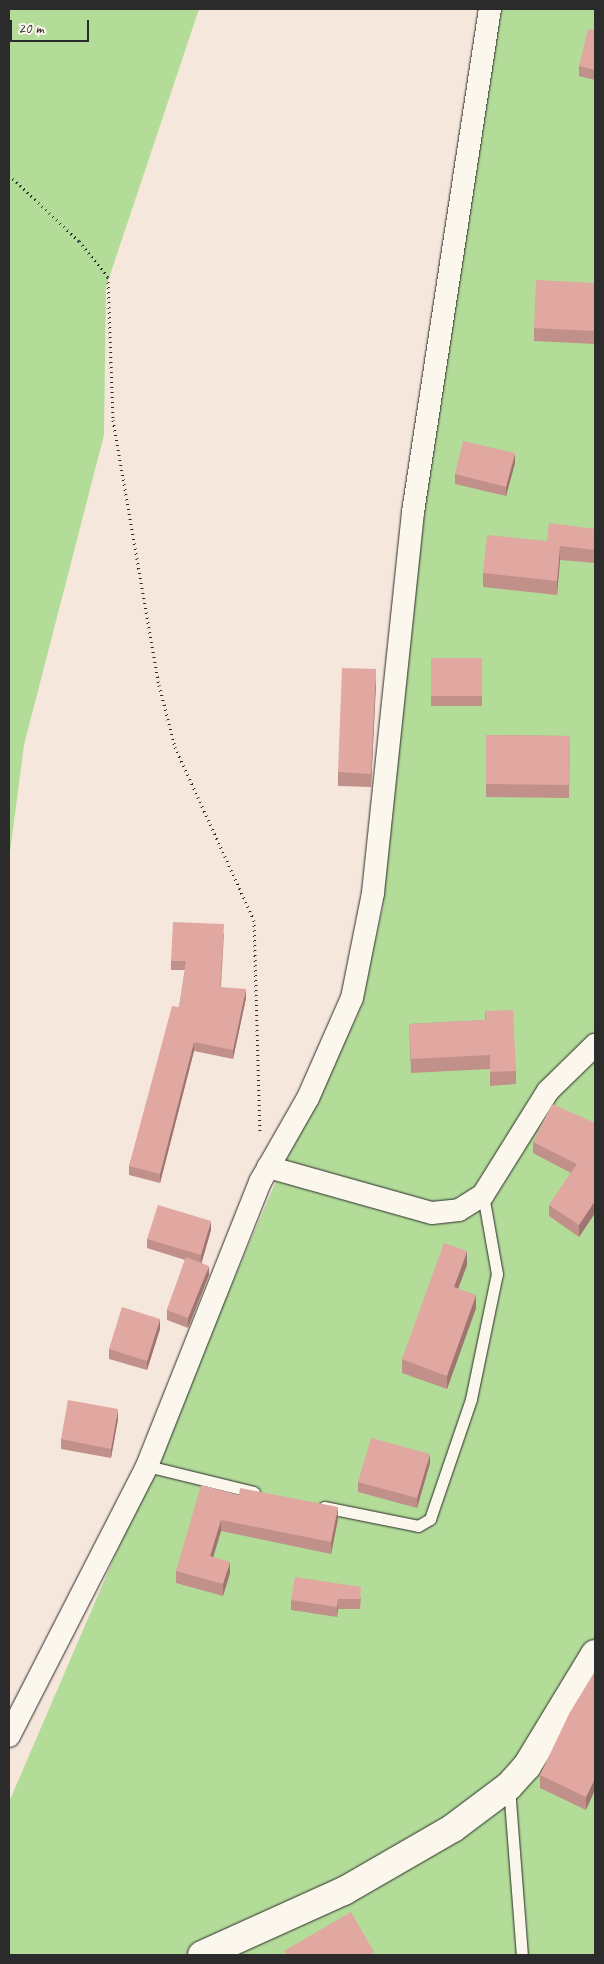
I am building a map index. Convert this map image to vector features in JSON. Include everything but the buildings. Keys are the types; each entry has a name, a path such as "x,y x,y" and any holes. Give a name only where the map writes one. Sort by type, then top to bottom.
{"street":[{"path":"9,1736 148,1466 268,1167 332,1048 364,950 413,512 490,9"},
{"path":"268,1167 432,1213 459,1210 482,1195 548,1091 595,1045"},
{"path":"202,1955 344,1891 453,1828 509,1786 531,1759 595,1654"}],"lane":[{"path":"312,1504 418,1526 430,1519 471,1399 497,1274 482,1195"},
{"path":"148,1466 265,1494"},
{"path":"509,1786 522,1955"}],"path":[{"path":"9,176 79,241 108,276 113,420 159,685 186,774 254,920 260,1135"}],"green space":[{"path":"9,9 199,9 106,287 104,435 24,745 9,860"},
{"path":"492,9 595,9 595,1955 9,1955 9,1802 280,1172 359,1012 383,906 390,746"}]}
